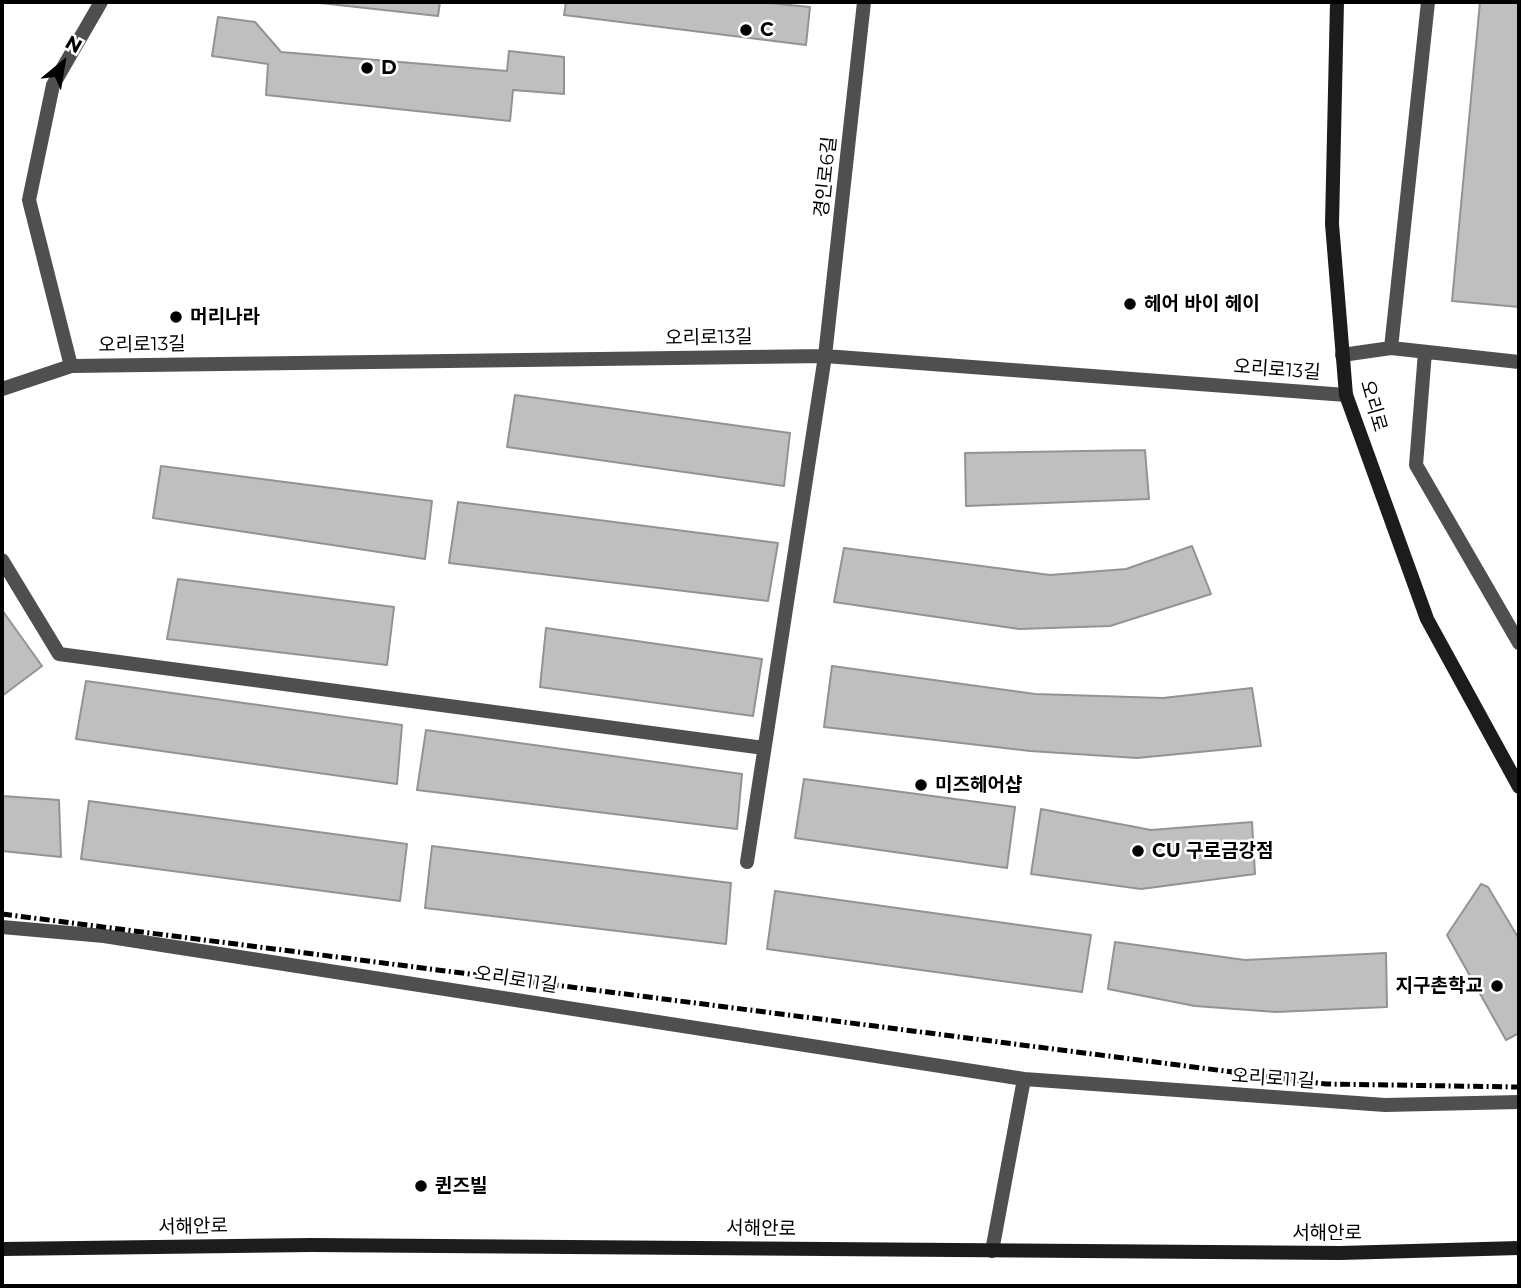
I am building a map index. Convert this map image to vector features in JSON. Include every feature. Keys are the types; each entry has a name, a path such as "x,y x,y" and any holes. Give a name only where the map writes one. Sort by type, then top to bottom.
{"main road":[{"name":"오리로","path":"1337,2 1332,224 1346,395 1427,619 1519,787"},
{"name":"서해안로","path":"2,1249 325,1245 1340,1253 1519,1248"}],"street":[{"name":"오리로13길","path":"71,366 29,200 53,85 101,2"},
{"name":"경인로6길","path":"747,862 825,356 864,2"},
{"path":"1391,348 1428,2"},
{"path":"1342,355 1391,348 1519,362"},
{"path":"1425,352 1416,465 1519,643"},
{"name":"오리로13길","path":"2,389 71,366 825,356 1346,395"},
{"path":"2,560 59,654 764,748"},
{"name":"오리로11길","path":"2,927 104,936 1024,1079 1385,1105 1519,1102"},
{"path":"992,1251 1024,1079"}],"building":[{"path":"311,2 440,2 438,16"},
{"name":"C","path":"566,2 759,2 810,7 806,45 564,15"},
{"path":"1480,2 1519,2 1519,307 1452,301"},
{"name":"D","path":"218,17 255,22 281,52 507,71 509,51 564,57 564,94 513,90 510,121 266,95 268,64 212,56"},
{"path":"515,395 790,433 784,486 507,447"},
{"path":"1145,450 1149,499 966,506 965,453"},
{"path":"161,466 432,501 425,559 153,518"},
{"path":"458,502 778,543 768,601 449,563"},
{"path":"1192,546 1211,594 1110,626 1019,629 834,602 844,548 1050,575 1126,569"},
{"path":"178,579 394,607 387,665 167,639"},
{"path":"2,610 42,666 2,696"},
{"path":"546,628 762,659 753,716 540,687"},
{"path":"832,666 1035,694 1163,698 1252,688 1261,746 1137,758 1030,751 824,727"},
{"path":"86,681 402,725 397,784 76,739"},
{"path":"426,730 742,774 737,829 417,790"},
{"path":"804,779 1015,807 1007,868 795,838"},
{"path":"2,796 59,800 61,857 2,851"},
{"path":"89,801 407,844 400,901 81,859"},
{"path":"1041,809 1151,830 1252,822 1255,874 1141,889 1031,874"},
{"path":"432,846 731,883 726,944 425,908"},
{"name":"지구촌학교","path":"1481,884 1488,887 1519,939 1519,1033 1506,1040 1447,935"},
{"path":"775,891 1091,935 1082,992 767,949"},
{"path":"1115,942 1245,960 1386,953 1387,1007 1276,1012 1195,1006 1108,989"}],"railway":[{"path":"2,914 1326,1084 1519,1087"}],"place":[{"name":"C","path":"746,30"},
{"name":"D","path":"367,68"},
{"name":"헤어 바이 헤이","path":"1130,304"},
{"name":"머리나라","path":"176,317"},
{"name":"미즈헤어샵","path":"921,785"},
{"name":"CU 구로금강점","path":"1138,851"},
{"name":"지구촌학교","path":"1497,986"},
{"name":"퀸즈빌","path":"421,1186"}]}
